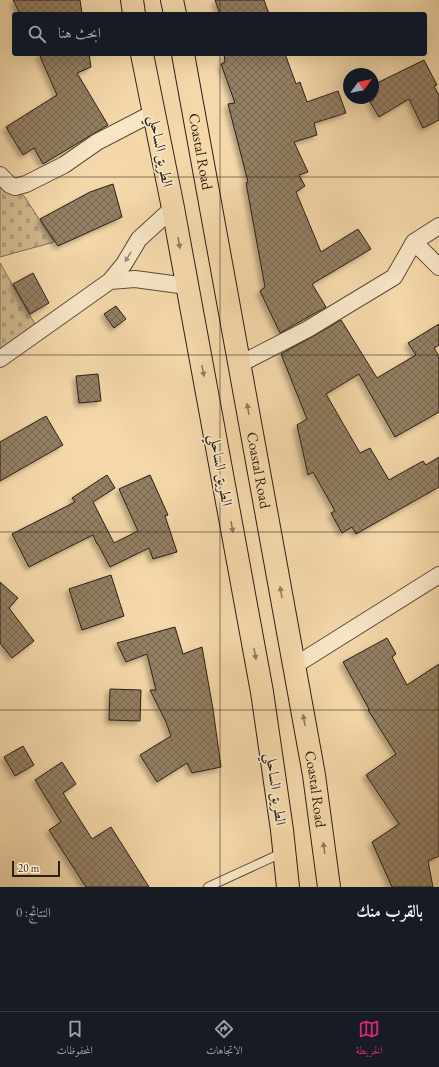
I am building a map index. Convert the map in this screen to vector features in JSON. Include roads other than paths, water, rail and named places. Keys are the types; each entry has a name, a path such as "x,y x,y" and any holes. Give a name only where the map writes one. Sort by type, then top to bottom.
{"highway":[{"path":"132,0 134,12"},
{"path":"172,0 175,12"},
{"name":"الطريق الساحلي","path":"142,56 173,208 262,692 285,851 288,887"},
{"name":"Coastal Road","path":"183,56 314,775 329,887"}],"street":[{"path":"0,175 10,185 15,187 26,184 64,165 96,142 154,113"},
{"path":"0,359 110,281 124,264 139,239 173,208"},
{"path":"240,364 308,329 394,277 414,242 439,226"},
{"path":"414,242 439,267"},
{"path":"110,281 136,279 187,286"},
{"path":"294,666 439,575"}],"lane":[{"path":"208,887 285,851"}]}
